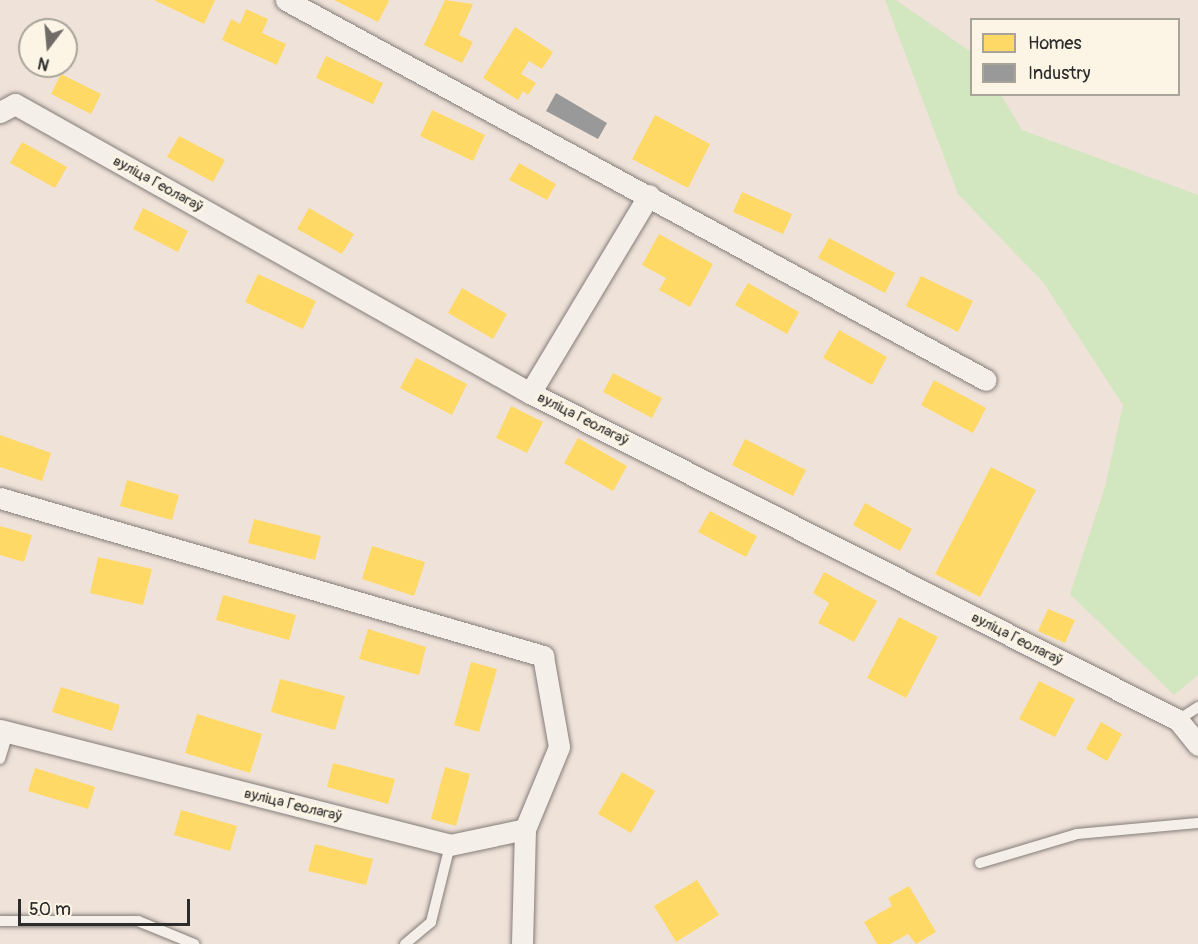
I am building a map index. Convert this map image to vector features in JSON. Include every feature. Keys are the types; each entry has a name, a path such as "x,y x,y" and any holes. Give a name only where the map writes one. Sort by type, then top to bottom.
{"street":[{"path":"286,0 649,195 986,380"},
{"name":"вуліца Геолагаў","path":"0,112 15,104 530,393 1178,720"},
{"path":"530,393 649,195"},
{"path":"0,498 543,656 559,747 525,829 522,944"},
{"path":"1178,720 1198,745"},
{"name":"вуліца Геолагаў","path":"4,731 450,845 525,829"}],"lane":[{"path":"1178,720 1198,707"},
{"path":"0,759 4,731"},
{"path":"980,863 1077,834 1198,823"},
{"path":"405,944 431,922 450,845"},
{"path":"0,921 138,921 194,944"}],"green space":[{"path":"885,0 896,0 970,51 970,96 1002,96 1022,130 1198,195 1198,675 1174,695 1070,594 1105,487 1123,405 1043,282 958,194"}],"building: Homes":[{"path":"154,0 215,0 204,24"},
{"path":"334,0 387,0 389,1 378,22"},
{"path":"445,0 473,4 459,35 473,42 462,63 424,45"},
{"path":"246,9 268,19 262,33 286,44 277,65 222,40 231,19 240,24"},
{"path":"515,27 553,52 542,69 529,61 521,74 536,83 528,95 523,91 518,100 483,78"},
{"path":"326,56 383,83 373,104 316,78"},
{"path":"59,78 69,78 101,94 91,114 51,94"},
{"path":"432,110 485,135 473,161 420,136"},
{"path":"655,115 710,144 688,188 632,159"},
{"path":"179,136 225,160 213,182 167,157"},
{"path":"22,142 67,167 55,188 10,163"},
{"path":"519,163 556,184 547,200 509,180"},
{"path":"742,192 792,214 783,234 733,212"},
{"path":"143,208 188,231 178,252 133,229"},
{"path":"309,208 354,234 342,254 297,229"},
{"path":"659,234 713,264 690,307 659,290 666,278 642,265"},
{"path":"829,238 895,273 885,293 818,258"},
{"path":"258,274 316,301 303,329 245,302"},
{"path":"921,276 973,301 958,332 906,306"},
{"path":"748,283 799,312 787,334 735,305"},
{"path":"462,288 507,314 493,339 448,313"},
{"path":"839,330 887,357 872,385 823,358"},
{"path":"416,358 467,384 452,415 400,388"},
{"path":"613,373 662,398 652,418 603,392"},
{"path":"934,380 986,408 973,433 921,405"},
{"path":"511,406 543,422 527,453 496,438"},
{"path":"0,435 51,453 42,481 0,467"},
{"path":"578,438 627,466 613,491 564,463"},
{"path":"745,439 806,470 793,496 732,465"},
{"path":"991,467 1036,490 980,597 935,574"},
{"path":"127,480 179,495 172,520 120,506"},
{"path":"865,503 912,529 900,551 853,525"},
{"path":"710,511 757,536 746,557 698,532"},
{"path":"254,519 321,536 315,560 248,543"},
{"path":"0,526 32,535 24,562 0,555"},
{"path":"372,546 425,562 414,596 362,579"},
{"path":"98,557 152,569 143,605 90,593"},
{"path":"824,572 877,601 854,642 818,623 829,603 813,593"},
{"path":"223,595 296,615 289,640 216,620"},
{"path":"1048,609 1075,620 1065,643 1038,631"},
{"path":"899,617 938,637 906,698 867,678"},
{"path":"368,629 426,647 419,675 359,659"},
{"path":"471,662 497,669 479,732 454,725"},
{"path":"280,679 345,696 335,730 271,712"},
{"path":"1039,681 1075,699 1055,737 1019,719"},
{"path":"61,687 120,705 112,731 52,712"},
{"path":"197,714 262,734 250,773 185,753"},
{"path":"1101,722 1122,734 1107,761 1086,749"},
{"path":"333,763 395,779 388,804 327,787"},
{"path":"445,767 470,774 456,826 431,819"},
{"path":"35,768 95,787 88,809 28,791"},
{"path":"622,772 655,791 631,833 598,814"},
{"path":"181,810 237,826 230,851 174,835"},
{"path":"315,844 373,859 366,885 308,871"},
{"path":"697,880 719,915 676,942 654,906"},
{"path":"909,886 936,932 916,944 908,934 890,944 877,944 864,922 892,906 888,898"}],"building: Industry":[{"path":"556,93 607,123 598,139 546,111"}]}
